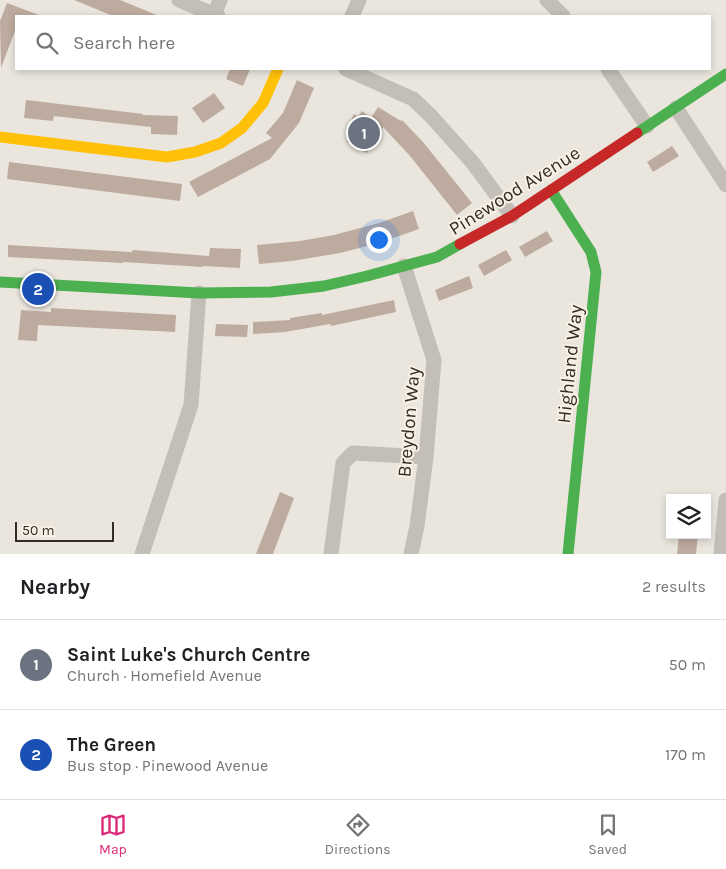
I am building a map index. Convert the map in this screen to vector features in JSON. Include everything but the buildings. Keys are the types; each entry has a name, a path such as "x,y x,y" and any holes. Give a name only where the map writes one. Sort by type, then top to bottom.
{"street":[{"path":"179,0 214,15"},
{"path":"216,15 220,0"},
{"path":"352,15 359,0"},
{"path":"547,0 562,15"},
{"path":"0,137 167,157 195,152 221,143 242,128 263,103 278,70"},
{"path":"348,70 413,99 473,163 512,216"},
{"path":"609,70 648,126"},
{"name":"Pinewood Avenue","path":"0,282 199,294 271,292 324,286 436,257 512,216 726,74"},
{"path":"676,108 726,185"},
{"name":"Highland Way","path":"551,190 591,252 596,272 568,554"},
{"name":"Breydon Way","path":"404,266 434,360 426,457 417,526 411,554"},
{"path":"142,554 191,405 199,294"},
{"path":"331,554 343,463 353,453 426,457"},
{"path":"721,554 726,500"}],"traffic: fast":[{"path":"637,133 726,74"},
{"path":"551,190 591,252 596,272 568,554"},
{"path":"0,282 199,293 271,292 324,286 367,276 437,257 460,244"}],"traffic: slow":[{"path":"0,137 167,157 195,152 221,143 242,128 263,103 278,70"}],"traffic: jam":[{"path":"460,244 512,216 637,133"}],"place":[{"name":"Saint Luke's Church Centre","path":"364,133"},
{"name":"The Green","path":"38,289"}]}
